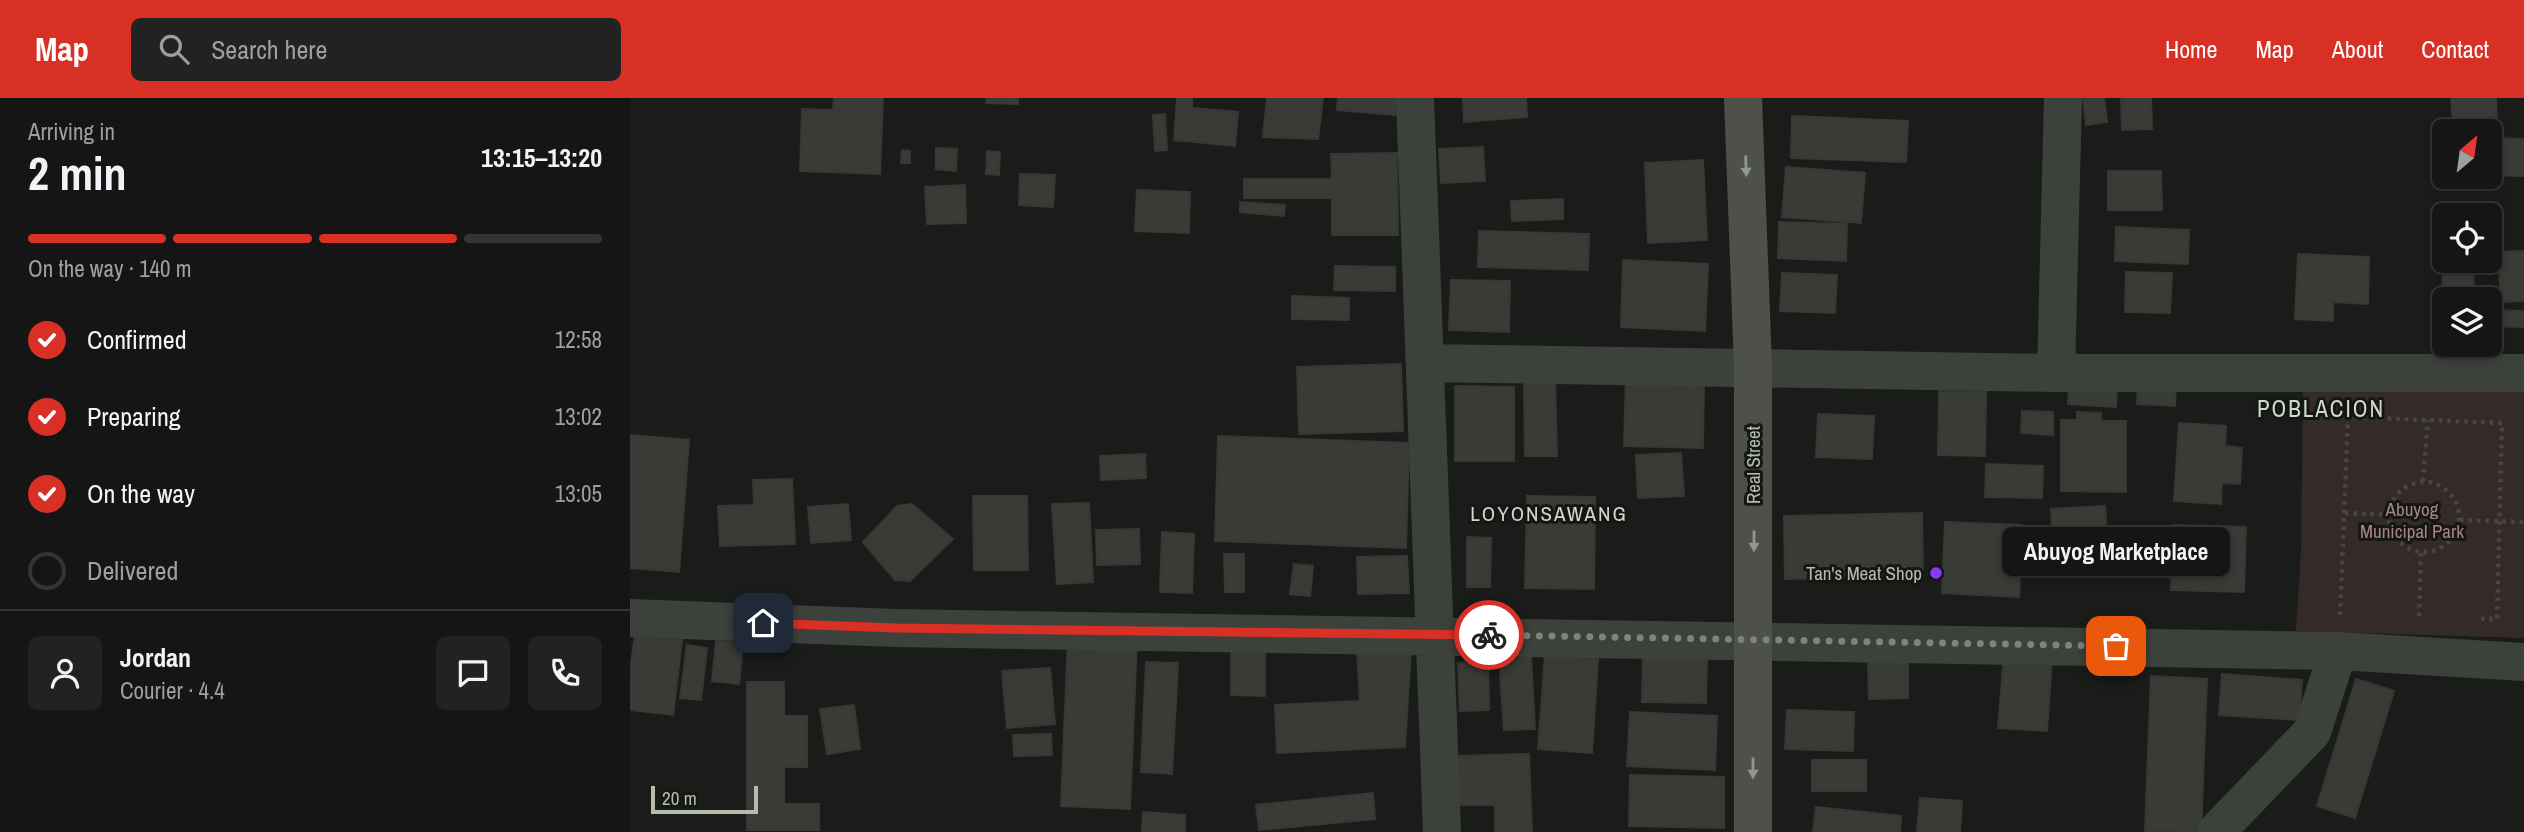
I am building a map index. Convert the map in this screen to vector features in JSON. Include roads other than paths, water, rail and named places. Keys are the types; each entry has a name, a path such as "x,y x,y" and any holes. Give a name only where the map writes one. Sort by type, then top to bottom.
{"street":[{"path":"1415,98 1442,832"},
{"name":"Real Street","path":"1743,98 1753,368 1753,832"},
{"path":"2056,373 2063,98"},
{"path":"1425,363 2056,373 2524,373"},
{"path":"630,618 896,628 1754,639 2339,632 2524,662"},
{"path":"2216,832 2312,732 2339,632"}],"place":[{"name":"Tan's Meat Shop","path":"1936,573"},
{"name":"Abuyog Marketplace","path":"2116,646"}],"district":[{"name":"POBLACION","path":"2321,409"},
{"name":"LOYONSAWANG","path":"1549,514"}],"park label":[{"name":"Abuyog Municipal Park","path":"2412,520"}]}
